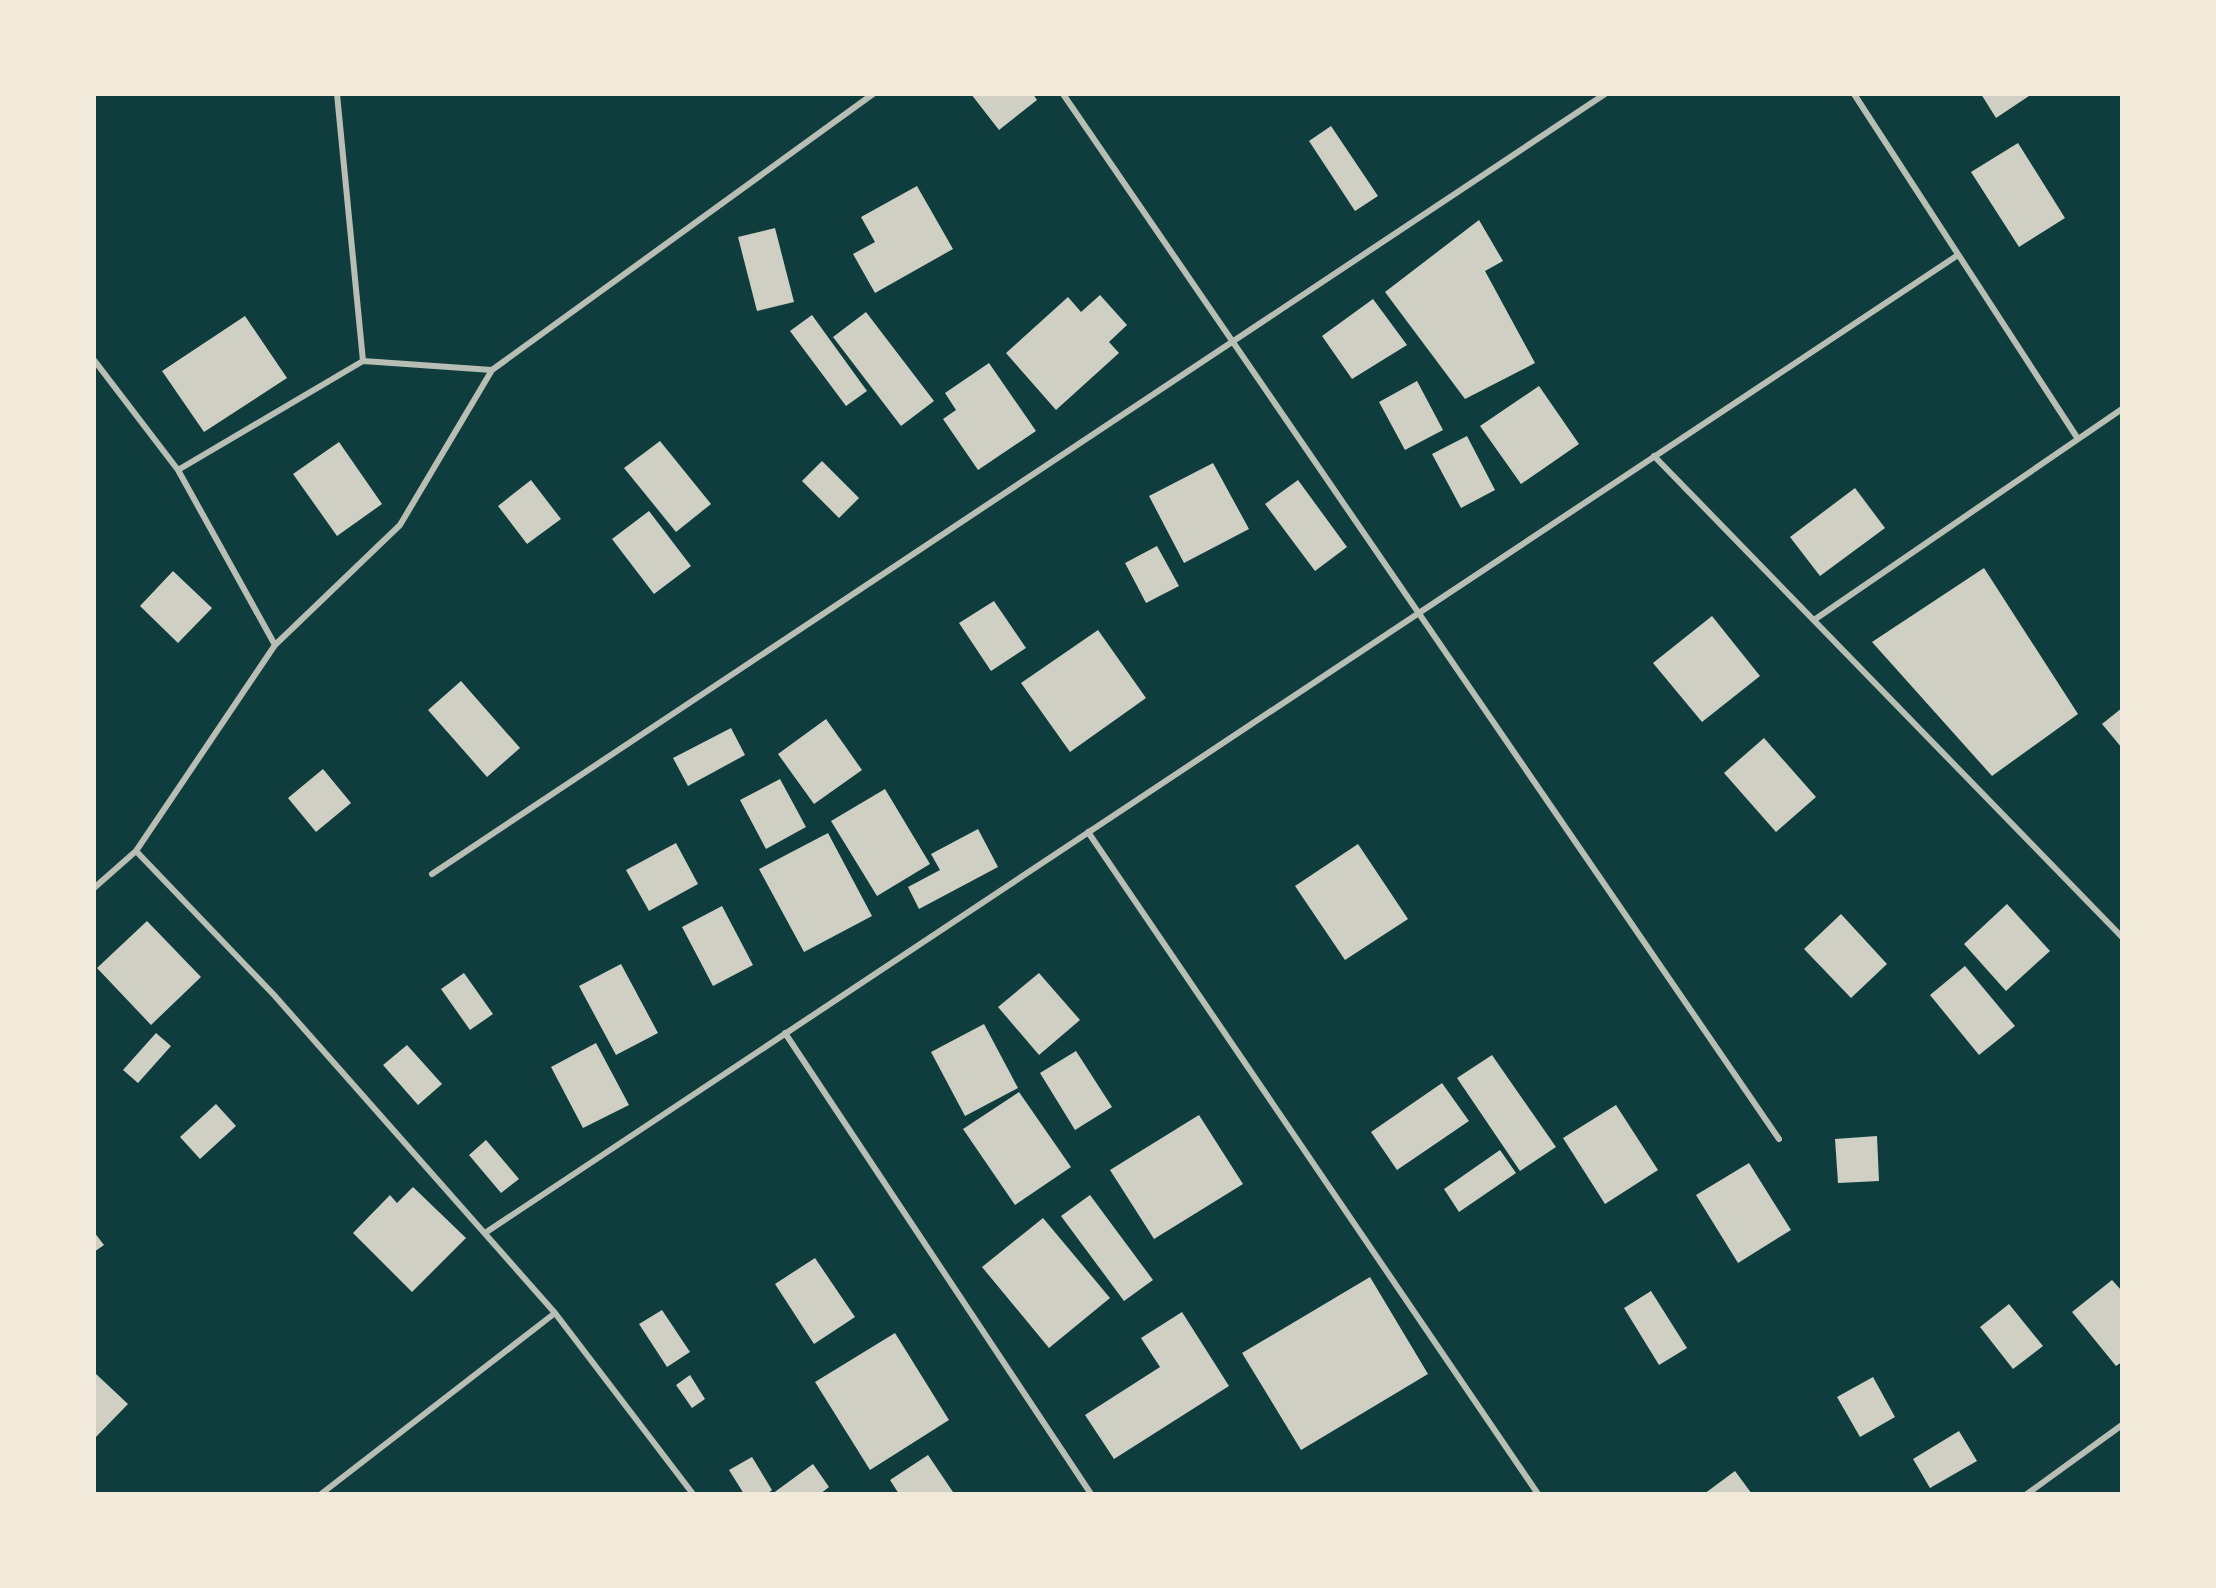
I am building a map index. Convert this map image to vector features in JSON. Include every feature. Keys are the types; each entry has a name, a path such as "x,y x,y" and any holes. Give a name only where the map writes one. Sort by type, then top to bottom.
{"street":[{"path":"337,94 363,361"},
{"path":"94,888 135,851 275,645 400,525 492,370 873,94"},
{"path":"1063,94 1779,1139"},
{"path":"432,874 1605,94"},
{"path":"1854,94 2078,439"},
{"path":"485,1233 1958,255"},
{"path":"94,360 178,470 275,645"},
{"path":"178,470 363,361 492,370"},
{"path":"1815,621 2121,409"},
{"path":"1654,456 2121,937"},
{"path":"1088,832 1538,1494"},
{"path":"135,851 274,995 555,1313 693,1494"},
{"path":"785,1033 1091,1494"},
{"path":"321,1494 555,1313"},
{"path":"2026,1494 2121,1425"}],"building":[{"path":"971,94 1033,94 1037,100 999,130"},
{"path":"1981,94 2032,94 1996,118"},
{"path":"1331,126 1378,196 1355,211 1309,141"},
{"path":"2018,143 2065,218 2019,247 1971,172"},
{"path":"917,186 953,249 875,293 853,254 875,242 861,217"},
{"path":"1479,220 1503,261 1485,271 1535,363 1465,399 1385,292"},
{"path":"775,228 794,302 757,311 738,237"},
{"path":"1100,295 1127,325 1109,342 1119,353 1056,410 1006,353 1068,297 1081,312"},
{"path":"1373,299 1407,345 1352,379 1322,336"},
{"path":"866,312 934,401 901,426 833,337"},
{"path":"812,315 867,391 846,406 790,331"},
{"path":"245,316 287,378 204,432 162,371"},
{"path":"989,363 1036,431 978,470 943,419 956,410 945,393"},
{"path":"1417,381 1443,430 1405,450 1379,402"},
{"path":"1539,386 1579,444 1521,484 1480,426"},
{"path":"1467,436 1495,490 1461,508 1432,454"},
{"path":"660,441 711,504 676,532 624,468"},
{"path":"339,442 382,504 337,536 293,474"},
{"path":"822,461 859,498 839,518 802,481"},
{"path":"1213,463 1249,529 1184,563 1149,496"},
{"path":"531,480 561,519 527,544 498,506"},
{"path":"1298,480 1347,547 1315,571 1265,504"},
{"path":"1855,488 1885,528 1820,576 1790,537"},
{"path":"649,511 691,566 654,594 612,539"},
{"path":"1157,546 1179,586 1146,603 1125,563"},
{"path":"1984,568 2078,714 1992,776 1872,642"},
{"path":"173,571 212,608 178,643 140,606"},
{"path":"994,601 1026,648 991,671 959,623"},
{"path":"1712,616 1760,676 1702,722 1653,663"},
{"path":"1098,630 1146,698 1070,752 1021,683"},
{"path":"461,681 520,748 487,777 428,710"},
{"path":"2122,708 2122,748 2102,724"},
{"path":"826,719 862,770 814,804 778,754"},
{"path":"731,728 745,755 688,786 673,758"},
{"path":"1764,738 1816,797 1776,832 1724,773"},
{"path":"323,769 351,803 316,832 288,798"},
{"path":"780,779 806,827 766,849 740,800"},
{"path":"885,789 930,864 877,896 831,821"},
{"path":"978,829 998,867 919,909 908,887 940,870 931,854"},
{"path":"828,833 872,916 804,952 759,869"},
{"path":"676,843 698,884 649,911 626,870"},
{"path":"1358,844 1408,919 1345,960 1295,886"},
{"path":"2007,904 2050,951 2006,991 1964,944"},
{"path":"722,906 753,965 713,986 682,927"},
{"path":"1841,914 1887,964 1851,998 1804,949"},
{"path":"147,921 201,977 151,1025 97,968"},
{"path":"621,964 658,1033 616,1055 579,986"},
{"path":"1965,966 2015,1026 1979,1055 1930,995"},
{"path":"464,973 493,1014 470,1030 441,989"},
{"path":"1039,973 1080,1020 1039,1055 998,1007"},
{"path":"984,1024 1018,1088 965,1116 931,1052"},
{"path":"156,1033 171,1046 138,1083 123,1070"},
{"path":"596,1043 629,1105 583,1128 551,1067"},
{"path":"407,1045 442,1084 418,1105 383,1065"},
{"path":"1076,1051 1112,1107 1075,1130 1040,1073"},
{"path":"1492,1055 1556,1147 1520,1171 1457,1078"},
{"path":"1442,1083 1469,1121 1397,1170 1371,1132"},
{"path":"1019,1092 1071,1167 1015,1205 963,1129"},
{"path":"216,1104 236,1126 200,1159 180,1137"},
{"path":"1616,1105 1658,1170 1605,1204 1563,1138"},
{"path":"1199,1115 1243,1184 1154,1239 1110,1170"},
{"path":"1877,1136 1879,1181 1838,1183 1835,1139"},
{"path":"486,1140 519,1179 501,1193 469,1155"},
{"path":"1500,1150 1516,1173 1459,1212 1444,1189"},
{"path":"1749,1163 1791,1230 1738,1263 1696,1195"},
{"path":"413,1187 466,1238 412,1292 353,1233 390,1195 397,1203"},
{"path":"1090,1195 1153,1280 1124,1301 1061,1216"},
{"path":"1043,1218 1110,1298 1049,1348 982,1267"},
{"path":"94,1232 104,1245 94,1252"},
{"path":"815,1258 855,1317 814,1344 775,1284"},
{"path":"1370,1277 1428,1374 1301,1450 1242,1353"},
{"path":"2112,1280 2122,1291 2122,1362 2116,1366 2072,1312"},
{"path":"1651,1291 1687,1348 1659,1365 1624,1308"},
{"path":"2009,1304 2043,1346 2013,1369 1980,1327"},
{"path":"662,1310 690,1352 667,1367 639,1324"},
{"path":"1182,1312 1229,1386 1114,1459 1085,1415 1160,1367 1141,1338"},
{"path":"895,1333 949,1420 870,1470 815,1382"},
{"path":"96,1374 128,1404 94,1439 94,1376"},
{"path":"690,1375 705,1399 692,1408 676,1385"},
{"path":"1873,1377 1895,1417 1860,1437 1837,1397"},
{"path":"1959,1431 1977,1461 1930,1488 1913,1459"},
{"path":"928,1455 953,1492 899,1494 890,1480"},
{"path":"752,1457 772,1490 767,1494 744,1494 729,1470"},
{"path":"813,1464 829,1487 820,1494 772,1494"},
{"path":"1735,1471 1752,1494 1704,1494"}]}
